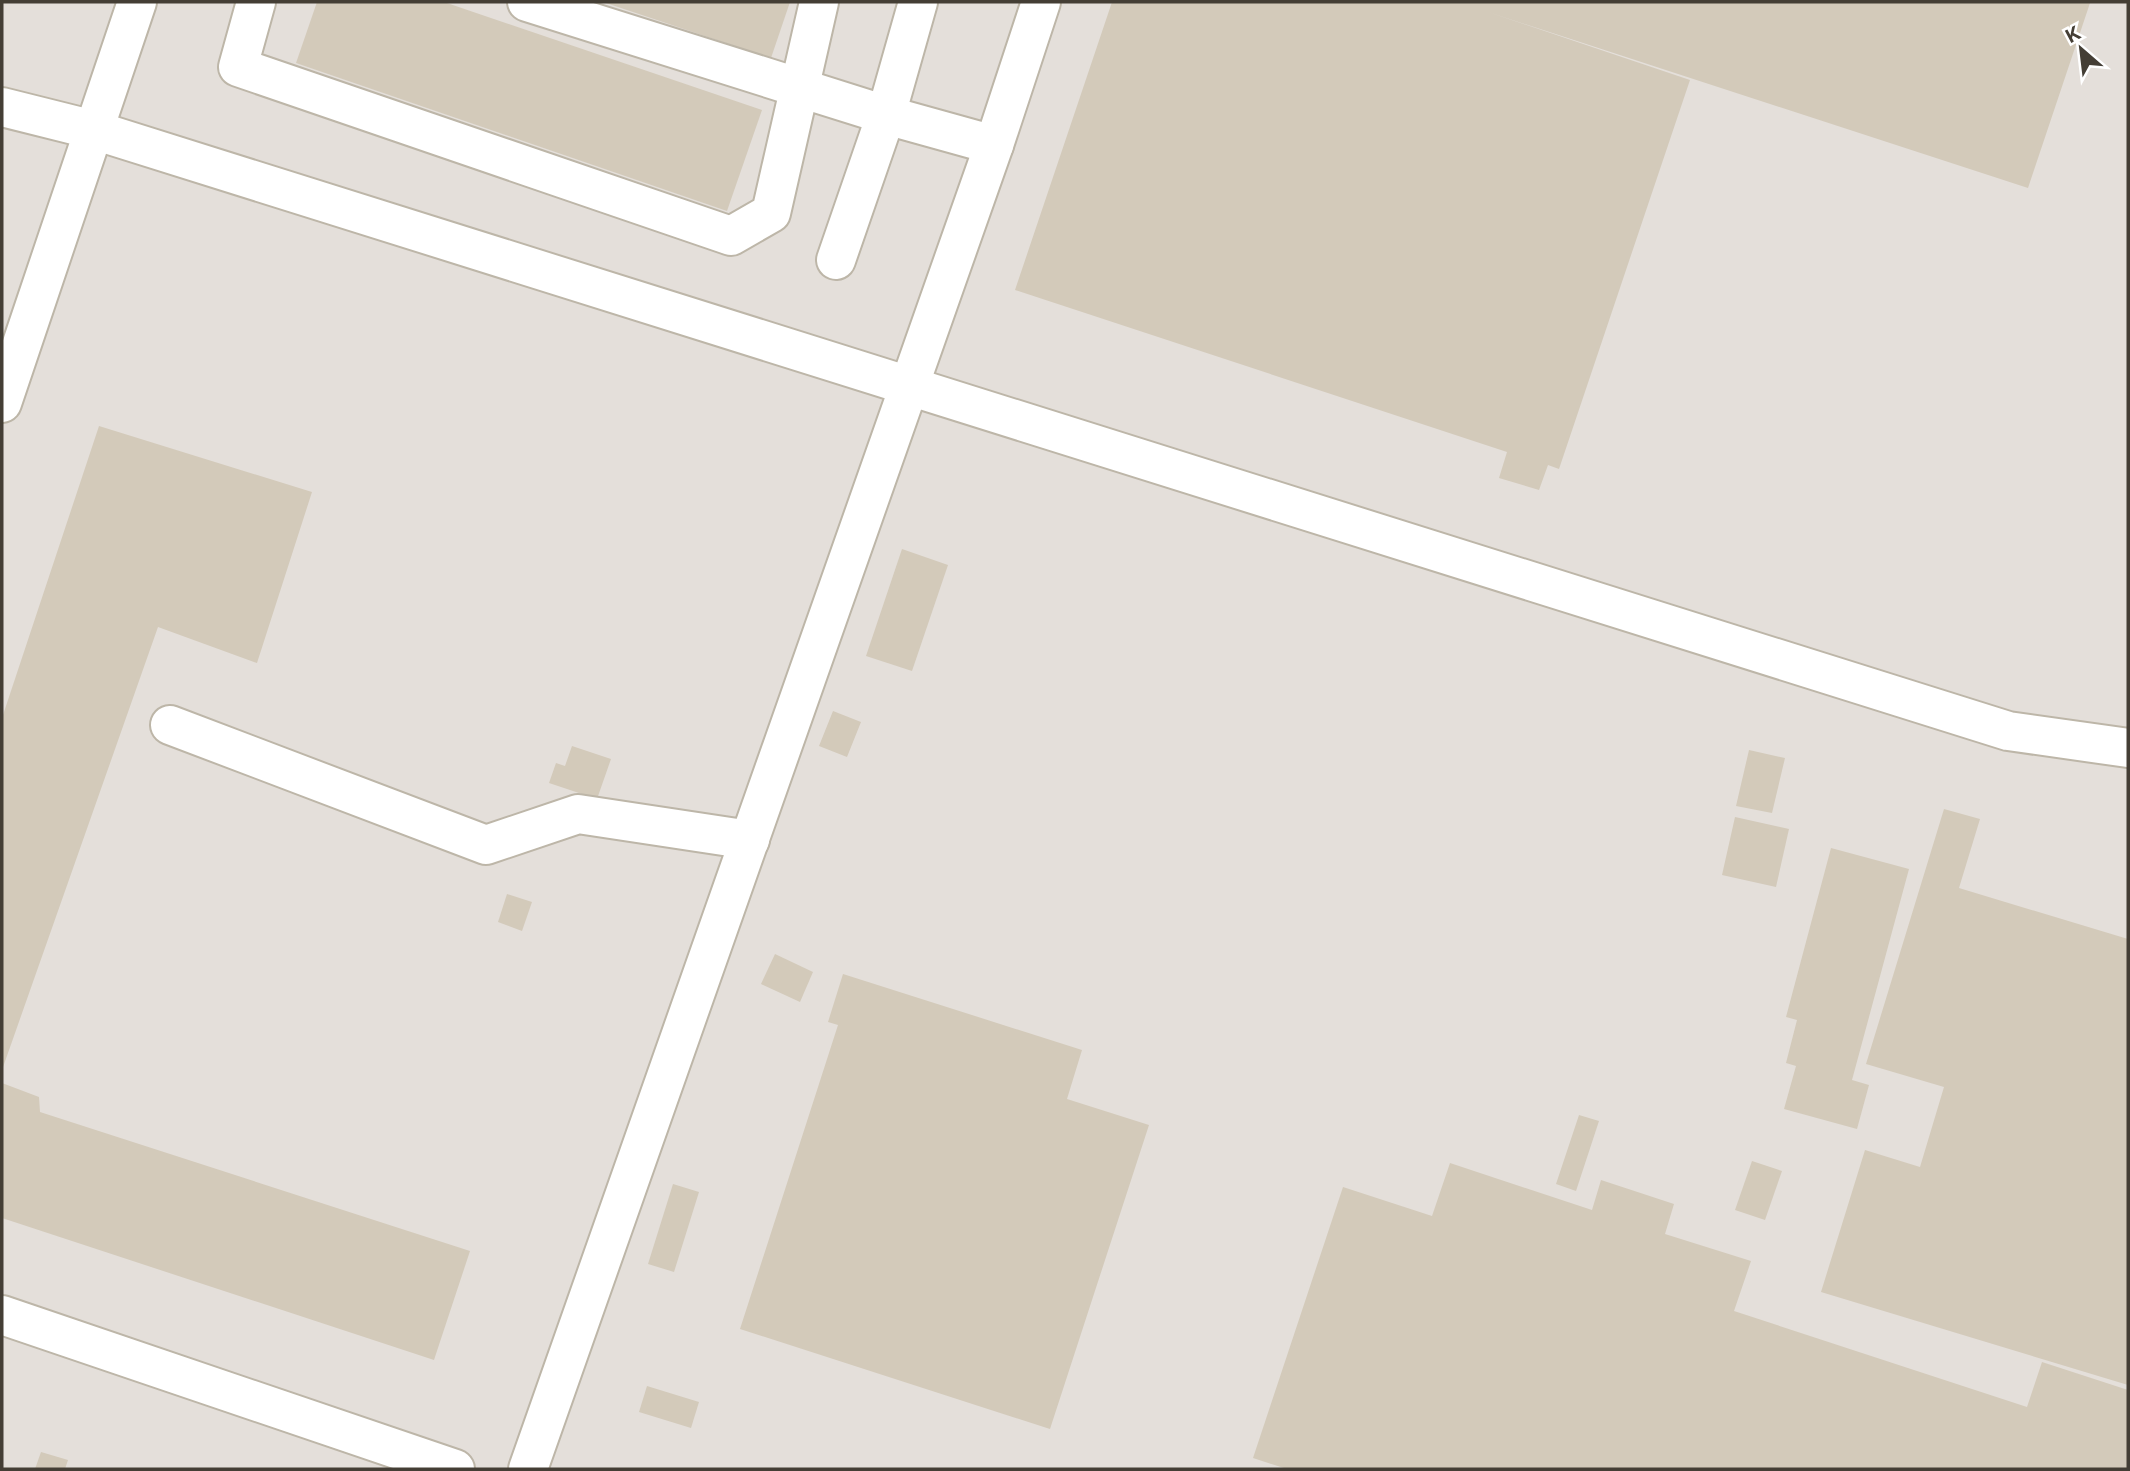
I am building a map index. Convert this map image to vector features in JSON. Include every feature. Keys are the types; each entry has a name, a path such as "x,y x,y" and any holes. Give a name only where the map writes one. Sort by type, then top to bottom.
{"street":[{"path":"2,403 137,2"},
{"path":"256,2 238,67 731,236 771,213 819,2"},
{"path":"527,2 886,115 994,145"},
{"path":"836,260 886,115 918,2"},
{"path":"528,1469 994,145 1041,2"},
{"path":"2,107 94,130 2008,731 2128,748"},
{"path":"170,725 486,845 578,814 750,840"},
{"path":"2,1315 455,1469"}],"shaded area":[{"path":"2,2 2128,2 2128,1469 2,1469"}],"building":[{"path":"317,2 444,2 762,110 727,211 296,63"},
{"path":"603,2 790,2 771,58"},
{"path":"1112,2 2090,3 2028,188 1488,12 1690,80 1559,469 1548,465 1539,490 1499,478 1507,452 1015,290"},
{"path":"99,426 312,492 257,663 158,627 2,1070 2,718"},
{"path":"902,549 948,565 912,671 866,656"},
{"path":"833,711 861,722 847,757 819,746"},
{"path":"572,746 611,759 597,799 549,783 556,763 565,766"},
{"path":"1749,750 1785,758 1772,813 1736,806"},
{"path":"1944,809 1980,819 1959,888 2128,939 2128,1385 1821,1292 1865,1150 1920,1167 1944,1087 1866,1064"},
{"path":"1735,817 1789,829 1776,887 1722,875"},
{"path":"1831,848 1909,869 1852,1080 1869,1085 1857,1129 1784,1109 1796,1066 1786,1063 1797,1020 1786,1017"},
{"path":"507,894 532,902 522,931 498,922"},
{"path":"775,954 813,972 800,1002 761,984"},
{"path":"843,974 1082,1050 1067,1099 1149,1125 1050,1429 740,1329 838,1025 828,1022"},
{"path":"2,1083 39,1097 40,1112 470,1251 434,1360 2,1218"},
{"path":"1579,1115 1599,1121 1576,1191 1556,1184"},
{"path":"1752,1161 1782,1171 1765,1220 1735,1210"},
{"path":"1450,1163 1592,1210 1601,1180 1674,1204 1665,1234 1751,1261 1734,1311 2027,1407 2042,1362 2128,1390 2128,1469 1287,1469 1253,1458 1343,1187 1432,1216"},
{"path":"673,1184 699,1192 674,1272 648,1264"},
{"path":"647,1386 699,1402 691,1428 639,1412"},
{"path":"41,1452 68,1460 65,1469 35,1469"}]}
